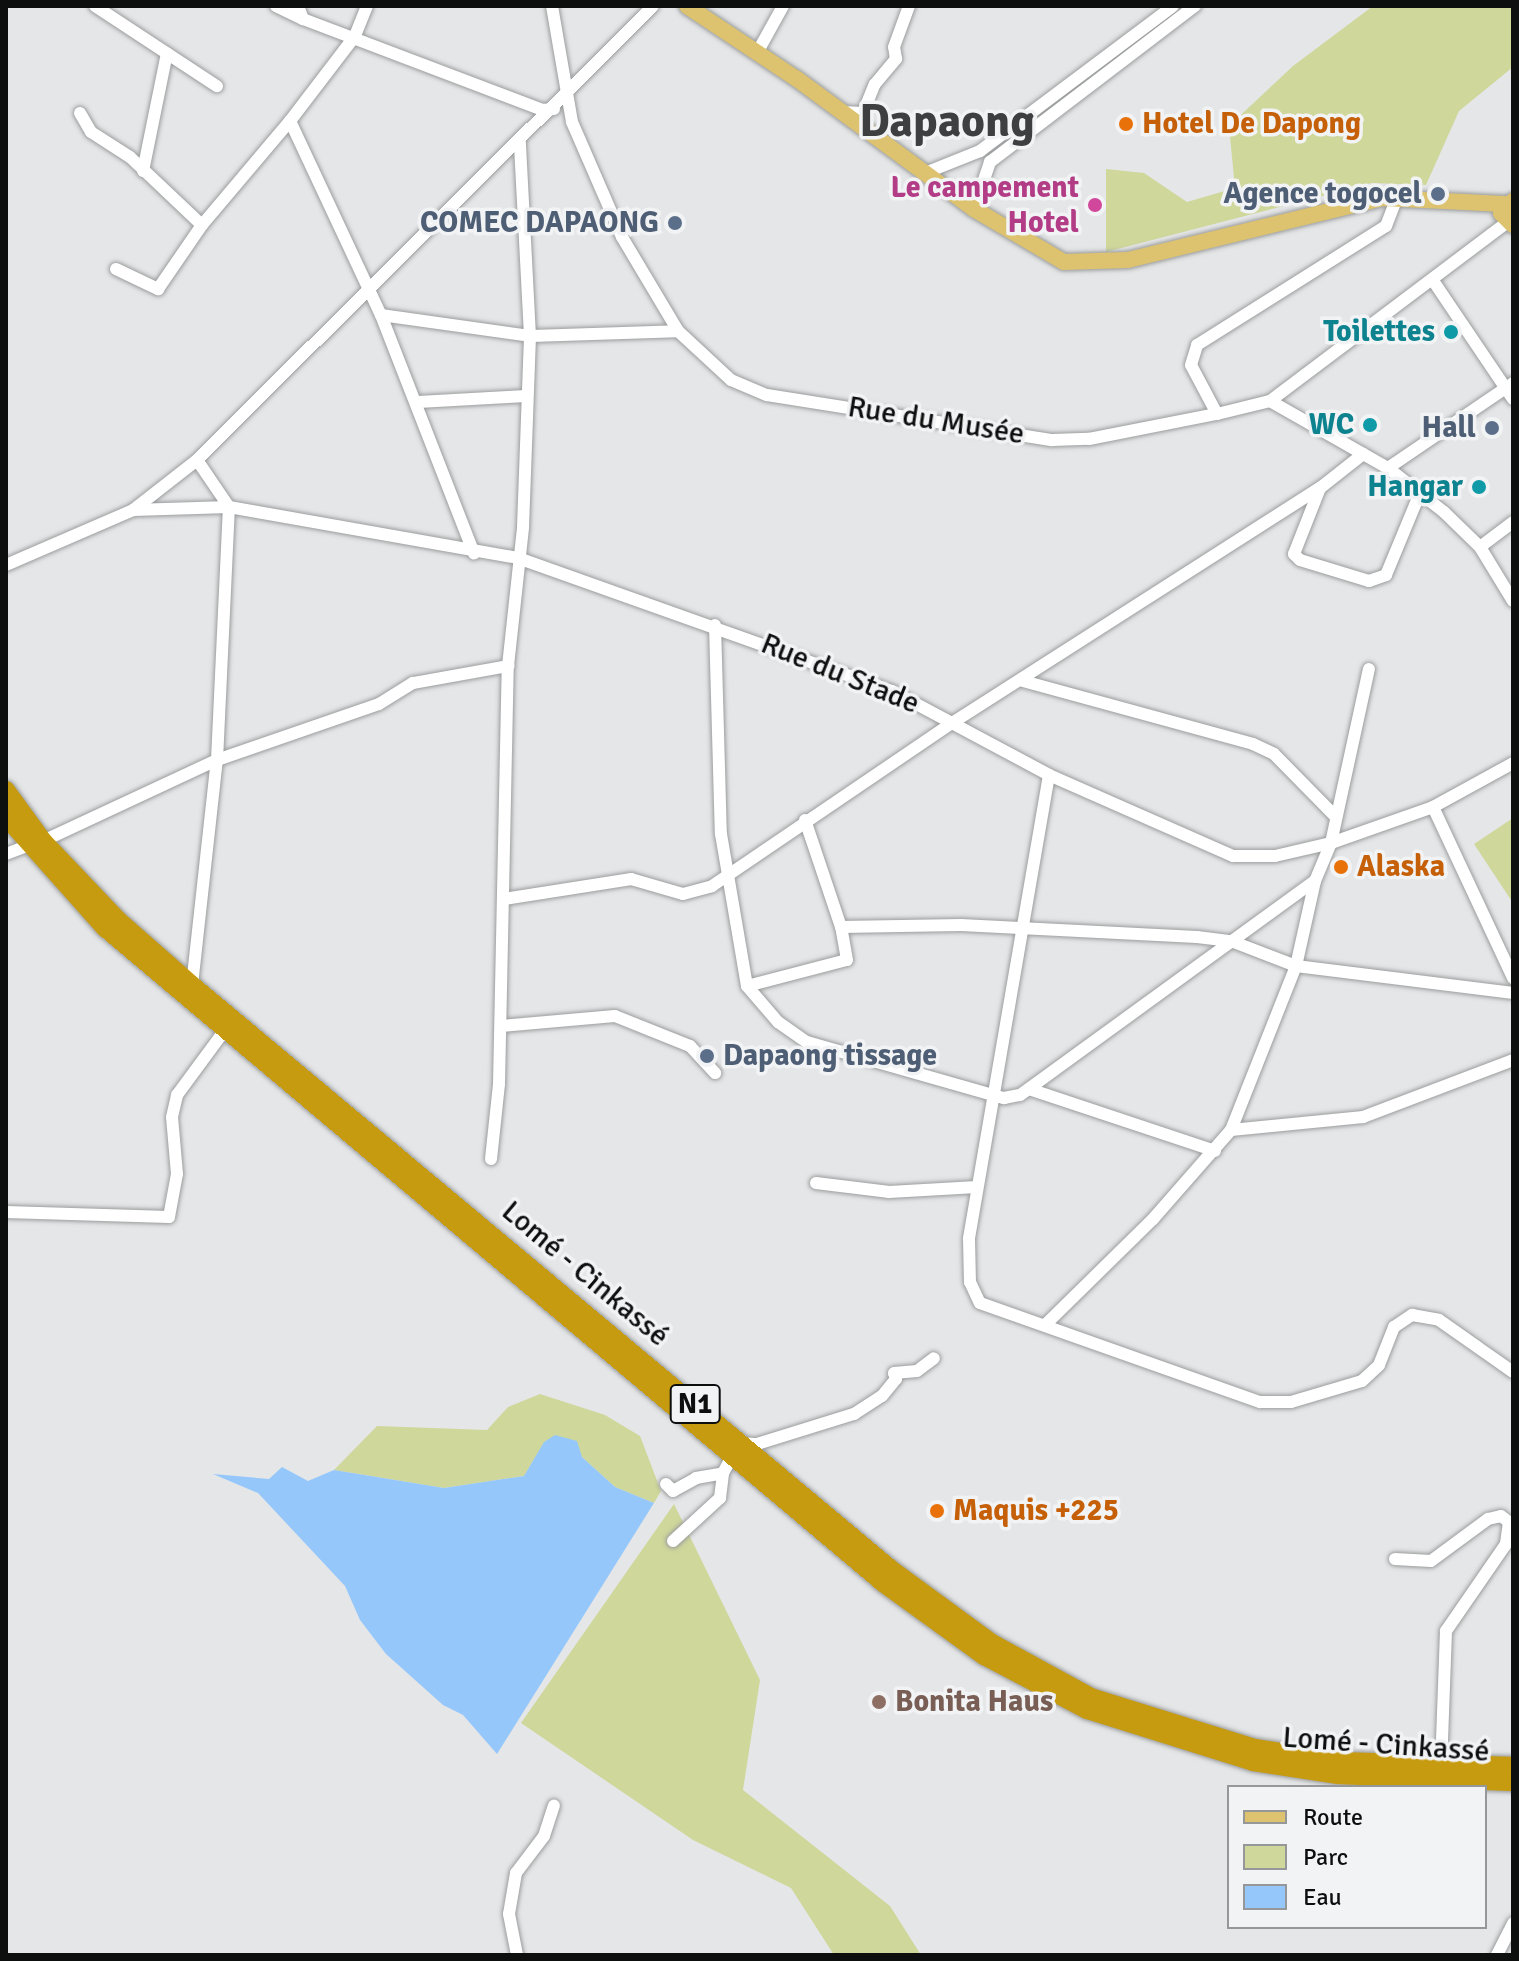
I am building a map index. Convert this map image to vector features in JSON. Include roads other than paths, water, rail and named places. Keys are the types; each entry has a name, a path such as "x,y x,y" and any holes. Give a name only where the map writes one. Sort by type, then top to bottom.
{"highway":[{"name":"Lomé - Cinkassé","path":"6,790 35,843"},
{"name":"Lomé - Cinkassé","path":"6,817 35,843 105,928 188,990 737,1449 915,1609 984,1656 1175,1742 1294,1769 1441,1783 1513,1782"},
{"name":"Lomé - Cinkassé","path":"188,990 225,1030 737,1449"},
{"name":"Lomé - Cinkassé","path":"1089,1704 1255,1748 1339,1761 1513,1766"}],"main road":[{"path":"687,6 758,51 974,209 1052,257 1103,264 1297,215 1397,197 1462,200 1508,214"}],"street":[{"path":"95,6 217,86"},
{"path":"276,6 542,110 554,109"},
{"path":"298,6 303,19"},
{"path":"116,269 156,290 202,225 290,121 355,36 367,6"},
{"name":"Rue du Musée","path":"552,6 567,96 602,197 678,331 731,380 767,395 1052,440 1089,439 1217,414 1270,401 1434,282 1508,214"},
{"path":"6,565 133,510 197,460 554,109 653,6"},
{"path":"758,51 783,6"},
{"path":"840,111 863,113 875,84 896,59 897,36 909,6"},
{"path":"925,173 980,151 1173,6"},
{"path":"974,209 990,162 1195,6"},
{"path":"1159,16 1167,28"},
{"path":"143,171 167,53"},
{"path":"80,113 91,132 143,171 202,225"},
{"path":"290,121 381,315 418,402 474,553"},
{"path":"491,1159 501,1026 508,666 518,558 530,336 520,142"},
{"path":"1217,414 1191,365 1197,345 1386,226 1397,197"},
{"path":"1388,468 1510,390 1434,282"},
{"path":"381,315 530,336 678,331"},
{"path":"418,402 526,396"},
{"path":"1270,401 1388,468 1420,493 1480,547 1513,601"},
{"path":"504,899 631,879 683,894 712,886 952,723 1023,681 1320,488 1363,454"},
{"path":"188,990 217,760 229,507 197,460"},
{"path":"1320,488 1294,554 1300,560 1369,581 1386,575 1420,493"},
{"name":"Rue du Stade","path":"133,510 229,507 474,553 518,558 715,625 892,691 1049,775 1233,856 1275,856 1331,843 1433,807 1513,763"},
{"path":"1480,547 1513,522"},
{"path":"715,625 727,874 747,986 778,1022 807,1042 1010,1098 1029,1089 1315,881"},
{"path":"6,854 217,760 379,704 413,683 508,666"},
{"path":"1046,1324 1215,1151 1231,1130 1296,966 1315,881 1331,843 1369,669"},
{"path":"1023,681 1253,744 1274,754 1335,816"},
{"path":"1049,775 1026,929 990,1094 969,1239 974,1294 990,1309 1046,1324 1260,1402 1291,1402 1362,1381 1379,1365 1394,1327 1412,1315 1439,1320 1513,1372"},
{"path":"1433,807 1513,978"},
{"path":"747,986 844,962 849,956 805,820"},
{"path":"841,927 1026,929 1231,941 1296,966 1513,993"},
{"path":"501,1026 615,1016 690,1046 715,1073"},
{"path":"6,1212 169,1217 177,1174 172,1117 177,1095 225,1030"},
{"path":"1231,1130 1363,1117 1513,1060"},
{"path":"1029,1089 1215,1151"},
{"path":"816,1183 889,1192 977,1187"},
{"path":"673,1541 720,1498 723,1473 737,1449 854,1414 882,1396 896,1379 894,1373 917,1371 934,1358"},
{"path":"666,1484 673,1491 696,1478 723,1473"},
{"path":"1395,1559 1431,1561 1488,1519 1501,1516 1509,1522 1506,1544 1446,1631 1441,1766"},
{"path":"517,1955 509,1914 516,1873 544,1836 554,1806"},
{"path":"1497,1955 1513,1923"}],"water":[{"path":"555,1435 577,1441 582,1457 615,1487 654,1503 497,1754 463,1715 443,1705 386,1654 360,1620 345,1586 258,1493 213,1474 269,1479 282,1467 308,1481 334,1470 444,1488 524,1476 544,1442"}],"place":[{"name":"Hotel De Dapong","path":"1126,124"},
{"name":"Agence togocel","path":"1438,194"},
{"name":"Le campement Hotel","path":"1095,205"},
{"name":"COMEC DAPAONG","path":"675,223"},
{"name":"Toilettes","path":"1451,332"},
{"name":"WC","path":"1370,425"},
{"name":"Hall","path":"1492,428"},
{"name":"Hangar","path":"1479,487"},
{"name":"Alaska","path":"1341,867"},
{"name":"Dapaong tissage","path":"707,1056"},
{"name":"Maquis +225","path":"937,1511"},
{"name":"Bonita Haus","path":"879,1702"}],"district":[{"name":"Dapaong","path":"947,121"}]}
